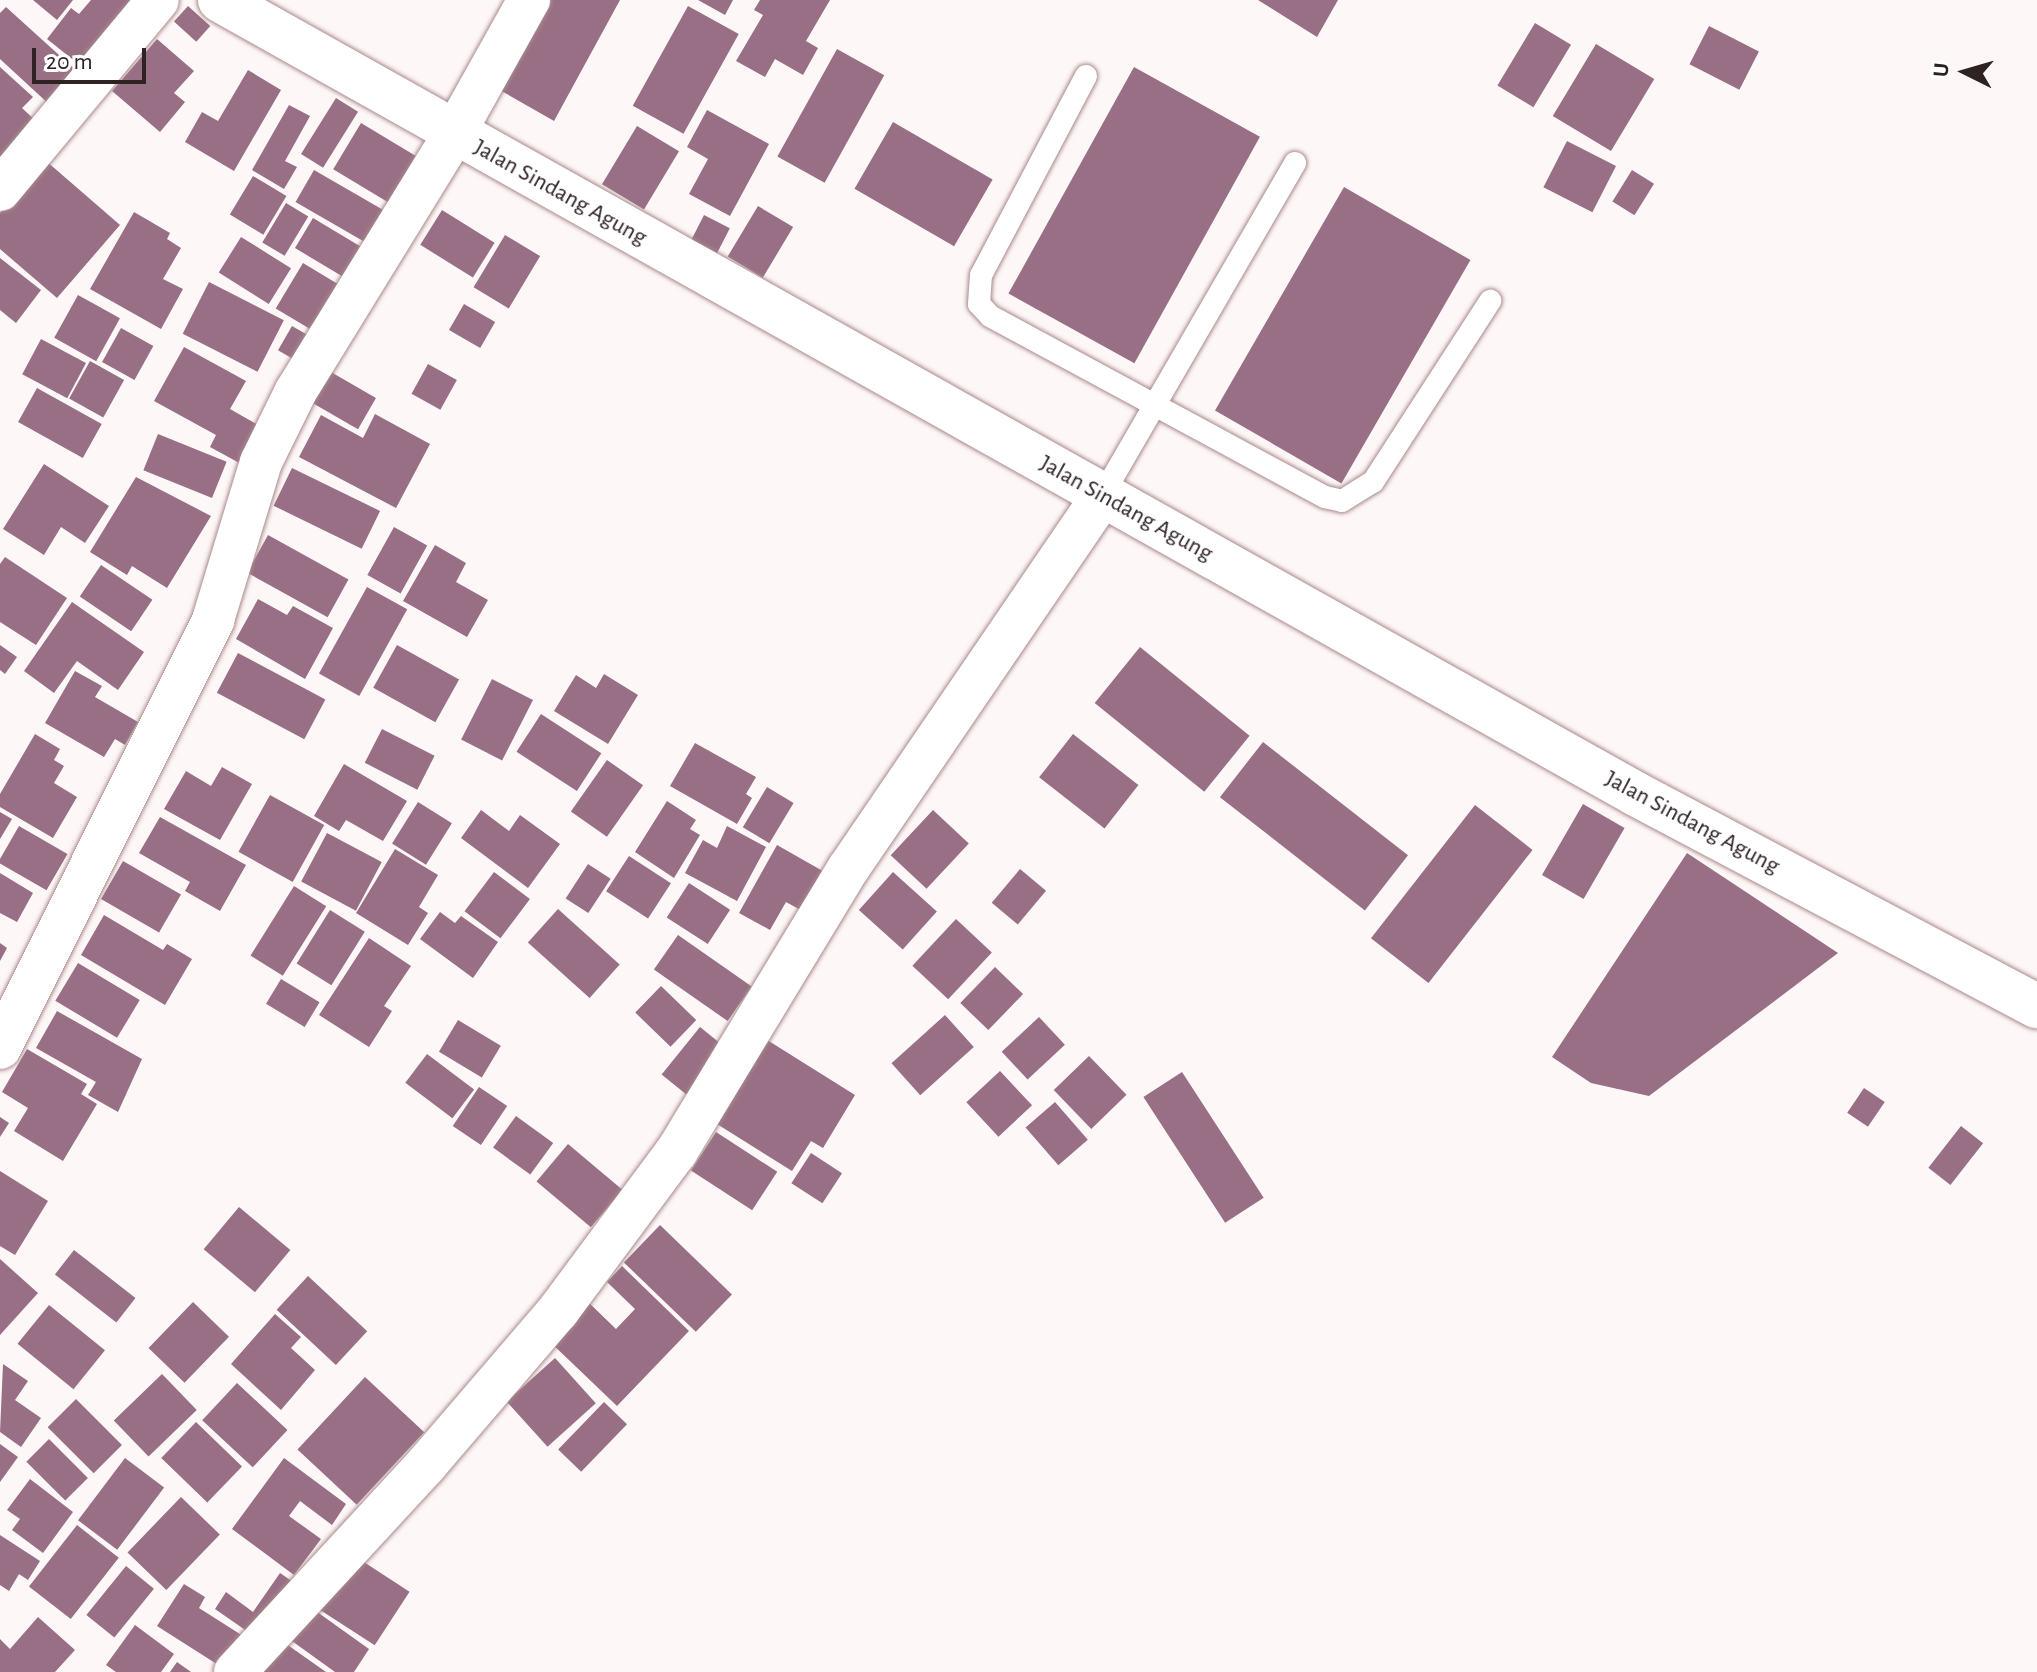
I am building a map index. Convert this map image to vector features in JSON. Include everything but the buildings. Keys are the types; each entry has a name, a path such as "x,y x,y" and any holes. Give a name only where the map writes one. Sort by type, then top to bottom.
{"main road":[{"name":"Jalan Sindang Agung","path":"220,0 454,134 1636,794 2037,1006"}],"street":[{"path":"0,190 158,0"},
{"path":"0,1048 213,620 261,462 289,405 454,134 529,0"},
{"path":"235,1672 426,1465 558,1311 677,1151 758,1026 848,869 1102,496"}],"lane":[{"path":"1086,76 981,275 979,304 990,316 1325,497 1342,501 1373,482 1490,301"},
{"path":"1102,496 1295,163"}]}
